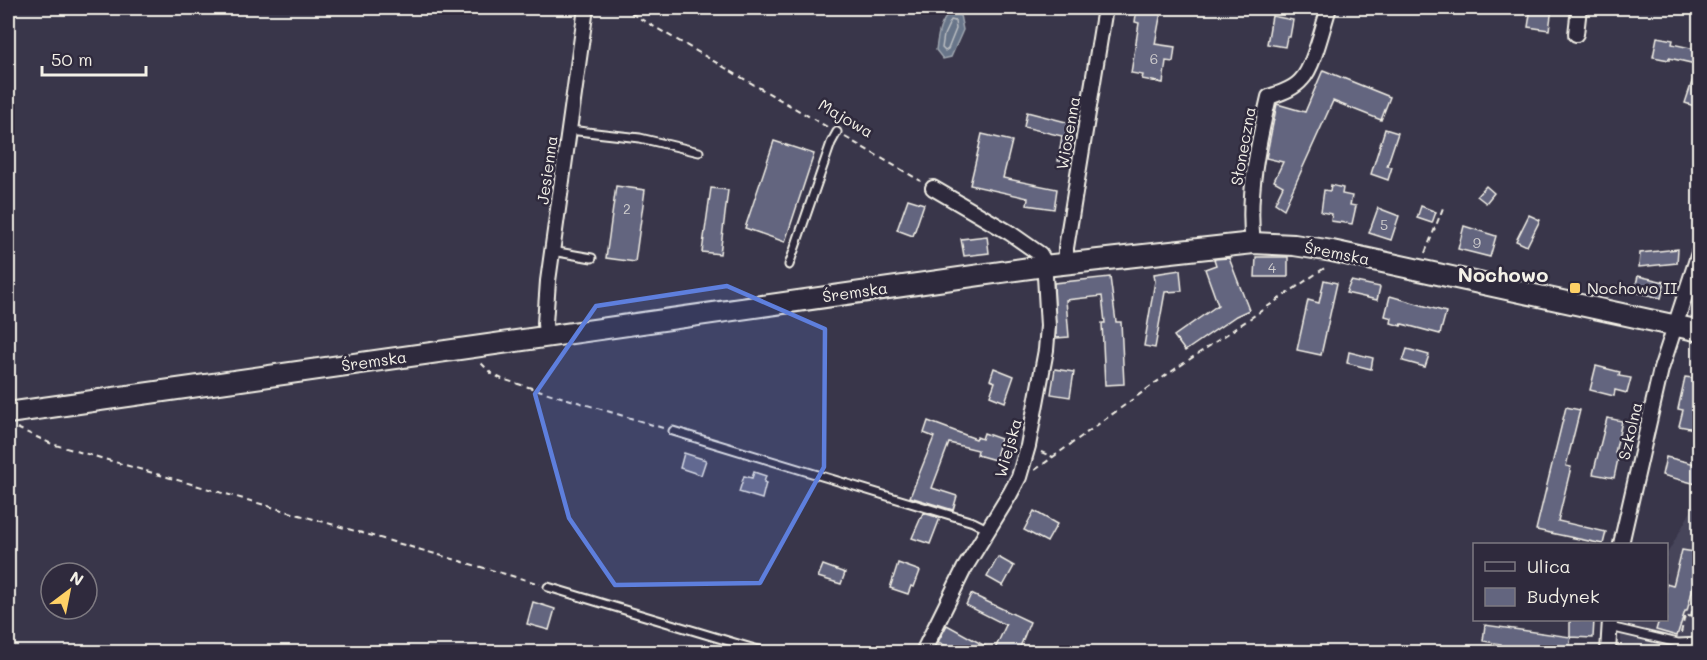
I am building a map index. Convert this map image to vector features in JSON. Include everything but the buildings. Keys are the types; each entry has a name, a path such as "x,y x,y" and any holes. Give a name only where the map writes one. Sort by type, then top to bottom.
{"main road":[{"name":"Śremska","path":"10,412 1044,266 1253,243 1294,245 1332,251 1700,331"}],"street":[{"name":"Jesienna","path":"546,337 545,318 552,251 586,8"},
{"name":"Wiosenna","path":"1066,264 1066,248 1105,8"},
{"name":"Słoneczna","path":"1253,243 1252,190 1269,97 1293,87 1302,79 1308,69 1329,8"},
{"path":"1576,34 1579,8"},
{"path":"933,188 1020,238 1040,254 1044,266"},
{"name":"Szkolna","path":"1621,543 1661,369 1700,250"},
{"name":"Wiejska","path":"923,652 954,587 1019,477 1028,446 1048,339 1044,266"},
{"path":"1608,652 1610,623"}],"lane":[{"path":"569,130 640,138 699,152"},
{"path":"789,265 831,143 837,132"},
{"path":"552,251 592,258"},
{"path":"673,431 973,522 987,529"},
{"path":"548,587 765,652"},
{"path":"1610,623 1678,643 1700,642"}],"path":[{"name":"Majowa","path":"622,8 933,188"},
{"path":"1420,270 1443,208"},
{"path":"1019,477 1027,476 1165,376 1321,271 1329,264 1332,251"},
{"path":"475,346 484,367 502,379 673,431"},
{"path":"10,412 13,425 23,432 52,444 548,587"},
{"path":"1691,617 1698,586 1700,586"},
{"path":"1693,606 1700,607"},
{"path":"1678,643 1685,615 1700,619"}],"highlighted area":[{"path":"727,286 825,329 824,467 760,583 615,585 569,518 535,394 596,306"}],"shaded area":[{"path":"1699,497 1699,652 1621,652 1621,621 1668,621 1668,552"}],"water":[{"path":"951,12 960,15 963,30 951,57 943,59 936,50 940,30"}],"place":[{"name":"Nochowo II","path":"1575,288"}],"district":[{"name":"Nochowo","path":"1503,275"}]}
